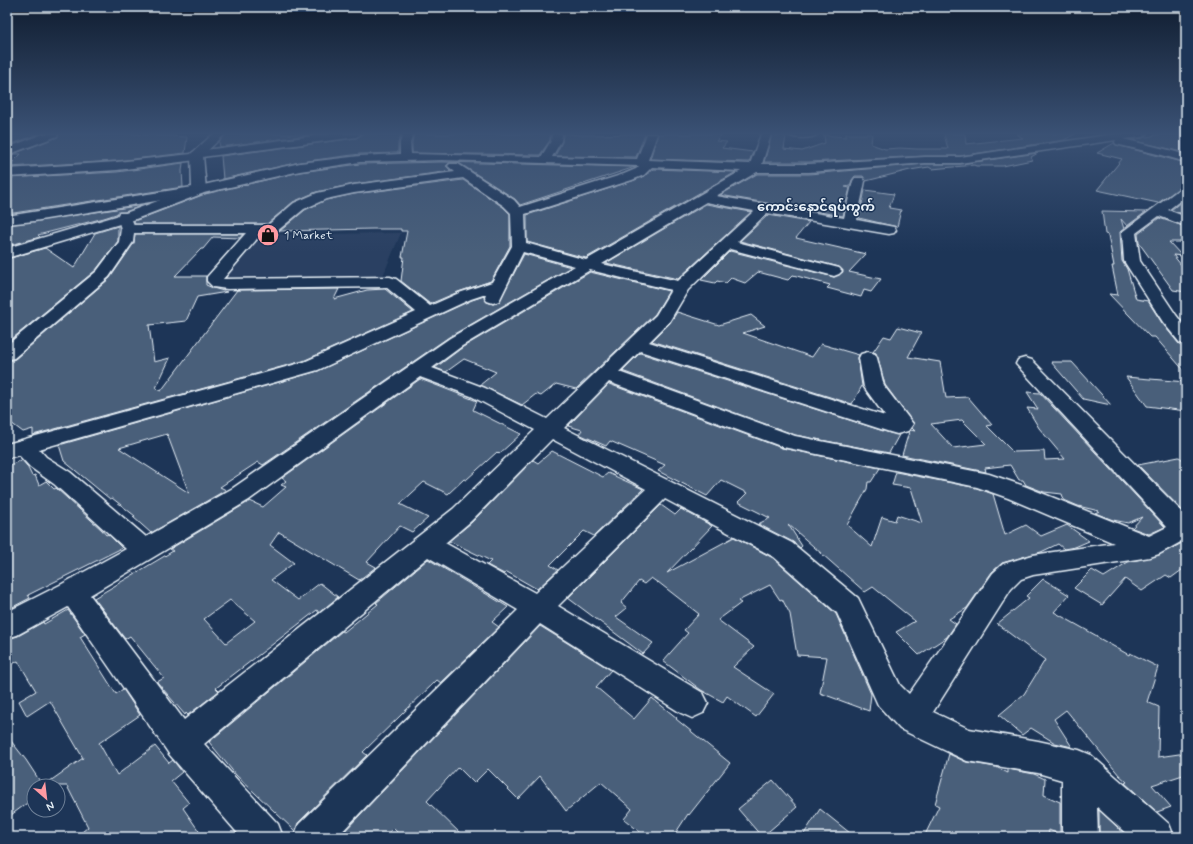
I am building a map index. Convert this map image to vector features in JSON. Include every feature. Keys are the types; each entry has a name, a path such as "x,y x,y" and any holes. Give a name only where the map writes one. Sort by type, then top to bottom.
{"highway":[{"path":"7,253 177,199 199,190 198,173"}],"street":[{"path":"199,190 272,173"},
{"path":"518,212 637,173"},
{"path":"7,626 72,592 241,494 417,369 483,325 746,173"},
{"path":"7,220 124,216 258,229 275,227 299,206 322,196 354,189 466,174 509,203 518,212 519,246 498,285 483,325"},
{"path":"850,224 859,181"},
{"path":"1183,333 1132,261 1129,232 1186,190"},
{"path":"704,198 889,230"},
{"path":"181,743 462,515 604,374 663,318 681,287 764,209"},
{"path":"1159,211 1186,222"},
{"path":"7,354 102,274 126,242 124,216"},
{"path":"258,229 215,277 215,281 219,284 390,282 428,313"},
{"path":"727,244 834,271"},
{"path":"519,246 588,265 681,287"},
{"path":"16,449 273,378 311,366 465,296 498,285"},
{"path":"636,344 898,427 901,426 902,424 874,387 868,358"},
{"path":"911,718 1002,581 1012,572 1032,565 1150,547 1185,528 1025,364"},
{"path":"417,369 478,392 783,550 848,606 889,695 911,718 966,745 1038,757 1079,767 1156,837"},
{"path":"604,374 792,442 981,480 1016,492 1150,547"},
{"path":"16,449 62,478 144,550"},
{"path":"312,837 538,608 662,488"},
{"path":"426,544 538,608 692,703"},
{"path":"72,592 181,743 265,837"},
{"path":"1079,767 1080,837"}],"shaded area":[{"path":"401,233 382,278 219,280 255,235"}],"building":[{"path":"92,173 182,173 183,187 7,214 7,178"},
{"path":"223,173 248,173 223,179"},
{"path":"294,173 433,173 354,184 316,192 293,202 267,224 135,224 134,221 205,194"},
{"path":"475,173 616,173 520,205 515,199"},
{"path":"648,173 734,173 586,258 527,242 527,215 645,176"},
{"path":"896,173 866,181 863,176 855,176 850,186 845,187 850,188 843,216 720,195 757,174"},
{"path":"1110,173 1186,173 1186,184 1158,203 1097,190"},
{"path":"463,180 503,207 510,214 510,246 491,281 458,292 430,304 401,281 404,257 402,257 407,231 401,231 401,229 372,229 280,231 305,210 326,200 354,194"},
{"path":"865,190 894,194 889,208 901,210 897,227 859,218"},
{"path":"1186,198 1186,215 1171,210"},
{"path":"706,204 751,212 678,279 606,263"},
{"path":"144,205 104,218 38,235 40,237 7,246 7,225"},
{"path":"1102,211 1146,212 1127,226 1121,219 1124,229 1120,232 1122,261 1127,269 1136,299 1148,301 1162,323 1179,344 1186,347 1186,373 1155,337 1150,337 1109,294 1118,295 1112,266 1114,266 1108,235 1105,234"},
{"path":"768,215 809,222 796,238 866,254 849,272 881,279 871,292 864,290 861,297 827,288 830,285 793,275 788,280 758,272 745,283 731,278 726,283 717,281 715,283 701,280 730,251 834,277 843,272 839,267 740,241"},
{"path":"1159,218 1186,227 1186,242 1169,242 1182,256 1173,255 1186,271 1186,292 1173,290 1139,243 1138,234"},
{"path":"118,226 118,241 96,270 7,343 7,259 45,248 74,268 95,233"},
{"path":"135,234 243,234 240,238 213,237 203,249 201,249 175,276 206,276 206,285 227,292 197,297 186,321 149,325 154,362 170,358 156,388 161,391 237,290 339,289 334,299 367,290 385,289 413,312 303,361 33,435 33,429 23,432 7,420 7,361 15,359 110,278 134,243"},
{"path":"524,254 571,267 449,337 263,465 258,462 220,487 226,490 151,533 133,517 135,516 112,498 110,499 64,461 59,445 318,371 472,300 484,296 487,302 493,304 499,302","holes":["167,434 189,493 119,448"]},
{"path":"590,272 669,291 655,314 576,389 556,384 541,396 536,394 522,405 480,385 496,372 464,359 446,372 435,368 463,347"},
{"path":"677,312 719,325 751,315 765,326 743,333 812,357 821,344 859,355 858,358 862,386 852,404 652,341 670,323"},
{"path":"898,327 921,333 908,357 940,362 946,398 968,397 992,425 987,426 1013,452 1044,451 1045,460 1065,459 1039,428 1027,408 1038,409 1027,392 1040,393 1165,527 1149,534 1132,528 1142,517 1128,523 1113,520 1095,513 1099,511 1078,506 1064,500 1062,494 1044,492 1026,485 1023,480 1019,480 1010,465 985,468 986,472 902,455 909,432 911,430 915,431 912,428 914,424 885,385 878,358 876,353 873,352 884,336 891,338","holes":["962,420 986,444 953,448 931,424"]},
{"path":"640,353 899,435 889,453 795,435 622,371"},
{"path":"1051,362 1072,362 1111,405 1083,399"},
{"path":"1126,377 1186,382 1186,411 1147,406"},
{"path":"420,379 477,401 473,410 521,434 499,454 497,452 448,494 424,482 400,504 428,518 412,532 400,526 367,562 376,567 359,580 279,532 270,545 294,563 271,580 298,600 320,583 338,597 319,613 317,610 216,688 219,691 188,715 186,713 185,715 157,682 164,678 130,636 125,639 94,598 173,551 170,549 250,501 263,507 286,487 281,485 286,481 282,478","holes":["230,600 255,621 226,643 204,619"]},
{"path":"609,384 782,448 880,468 871,482 868,482 867,489 847,525 872,547 882,517 895,521 897,515 922,523 911,488 892,485 896,472 977,488 993,494 1005,535 1026,525 1041,536 1067,525 1089,541 1075,547 1064,549 1058,544 1041,552 1002,563 992,572 967,608 949,619 956,624 947,637 919,655 896,632 915,621 873,587 865,592 788,524 802,546 800,548 793,542 758,524 770,518 738,502 747,493 721,480 707,496 658,471 665,465 610,441 606,446 579,434 582,430 568,426"},
{"path":"552,451 603,477 608,473 643,489 594,536 584,531 550,565 558,570 537,589 507,572 504,574 487,565 491,561 449,541 472,522 533,460 538,463"},
{"path":"1179,457 1186,462 1186,514 1138,465"},
{"path":"22,460 32,476 35,475 39,485 46,481 54,489 56,488 122,548 28,595 30,598 7,610 7,466"},
{"path":"661,505 675,515 681,509 712,526 667,573 734,537 773,558 836,614 871,694 869,711 820,693 827,657 797,655 790,614 782,599 780,600 770,585 738,601 741,603 718,620 754,647 733,667 774,694 756,717 727,696 723,702 701,690 663,661 688,633 684,630 699,614 658,582 651,578 644,584 639,581 621,603 627,608 616,617 653,643 643,654 568,598"},
{"path":"1186,541 1186,567 1171,578 1166,575 1142,591 1125,579 1102,605 1074,588 1092,570 1104,577 1128,562 1159,555"},
{"path":"428,559 508,607 492,622 499,627 441,683 437,680 363,752 367,755 298,823 295,831 236,775 209,742 342,631 344,632 378,604 376,603"},
{"path":"1043,579 1069,595 1054,612 1129,655 1130,653 1158,667 1147,702 1159,707 1158,757 1186,753 1186,774 1152,785 1171,807 1157,812 1125,783 1127,782 1119,775 1066,710 1054,719 1072,747 1055,743 1031,728 1022,735 999,715 1024,694 1045,660 997,624 1029,598 1026,596"},
{"path":"68,610 85,634 80,637 116,694 123,689 140,715 99,743 117,775 155,746 169,763 173,760 182,772 171,781 189,803 183,808 203,837 76,837 88,827 67,786 66,778 54,778 83,758 50,701 27,716 19,701 36,691 18,661 7,667 7,639 18,636 43,622 44,624"},
{"path":"540,626 611,670 596,687 634,719 652,698 730,763 689,815 688,814 673,837 646,837 624,819 632,809 601,782 566,811 540,776 518,799 488,769 474,783 458,767 427,801 464,837 402,837 393,828 385,837 339,837"},
{"path":"7,736 38,778 26,778 26,804 7,818"},
{"path":"949,754 966,762 996,767 1008,773 1008,769 1034,774 1045,779 1044,795 1060,802 1060,835 1049,830 1048,837 924,837 939,806 935,804"},
{"path":"773,780 797,807 762,837 738,809"},
{"path":"820,809 855,837 802,837"},
{"path":"1099,810 1126,835 1127,837 1099,837"}],"place":[{"name":"1 Market","path":"268,235"}],"district":[{"name":"ကောင်းနောင်ရပ်ကွက်","path":"816,206"}]}
